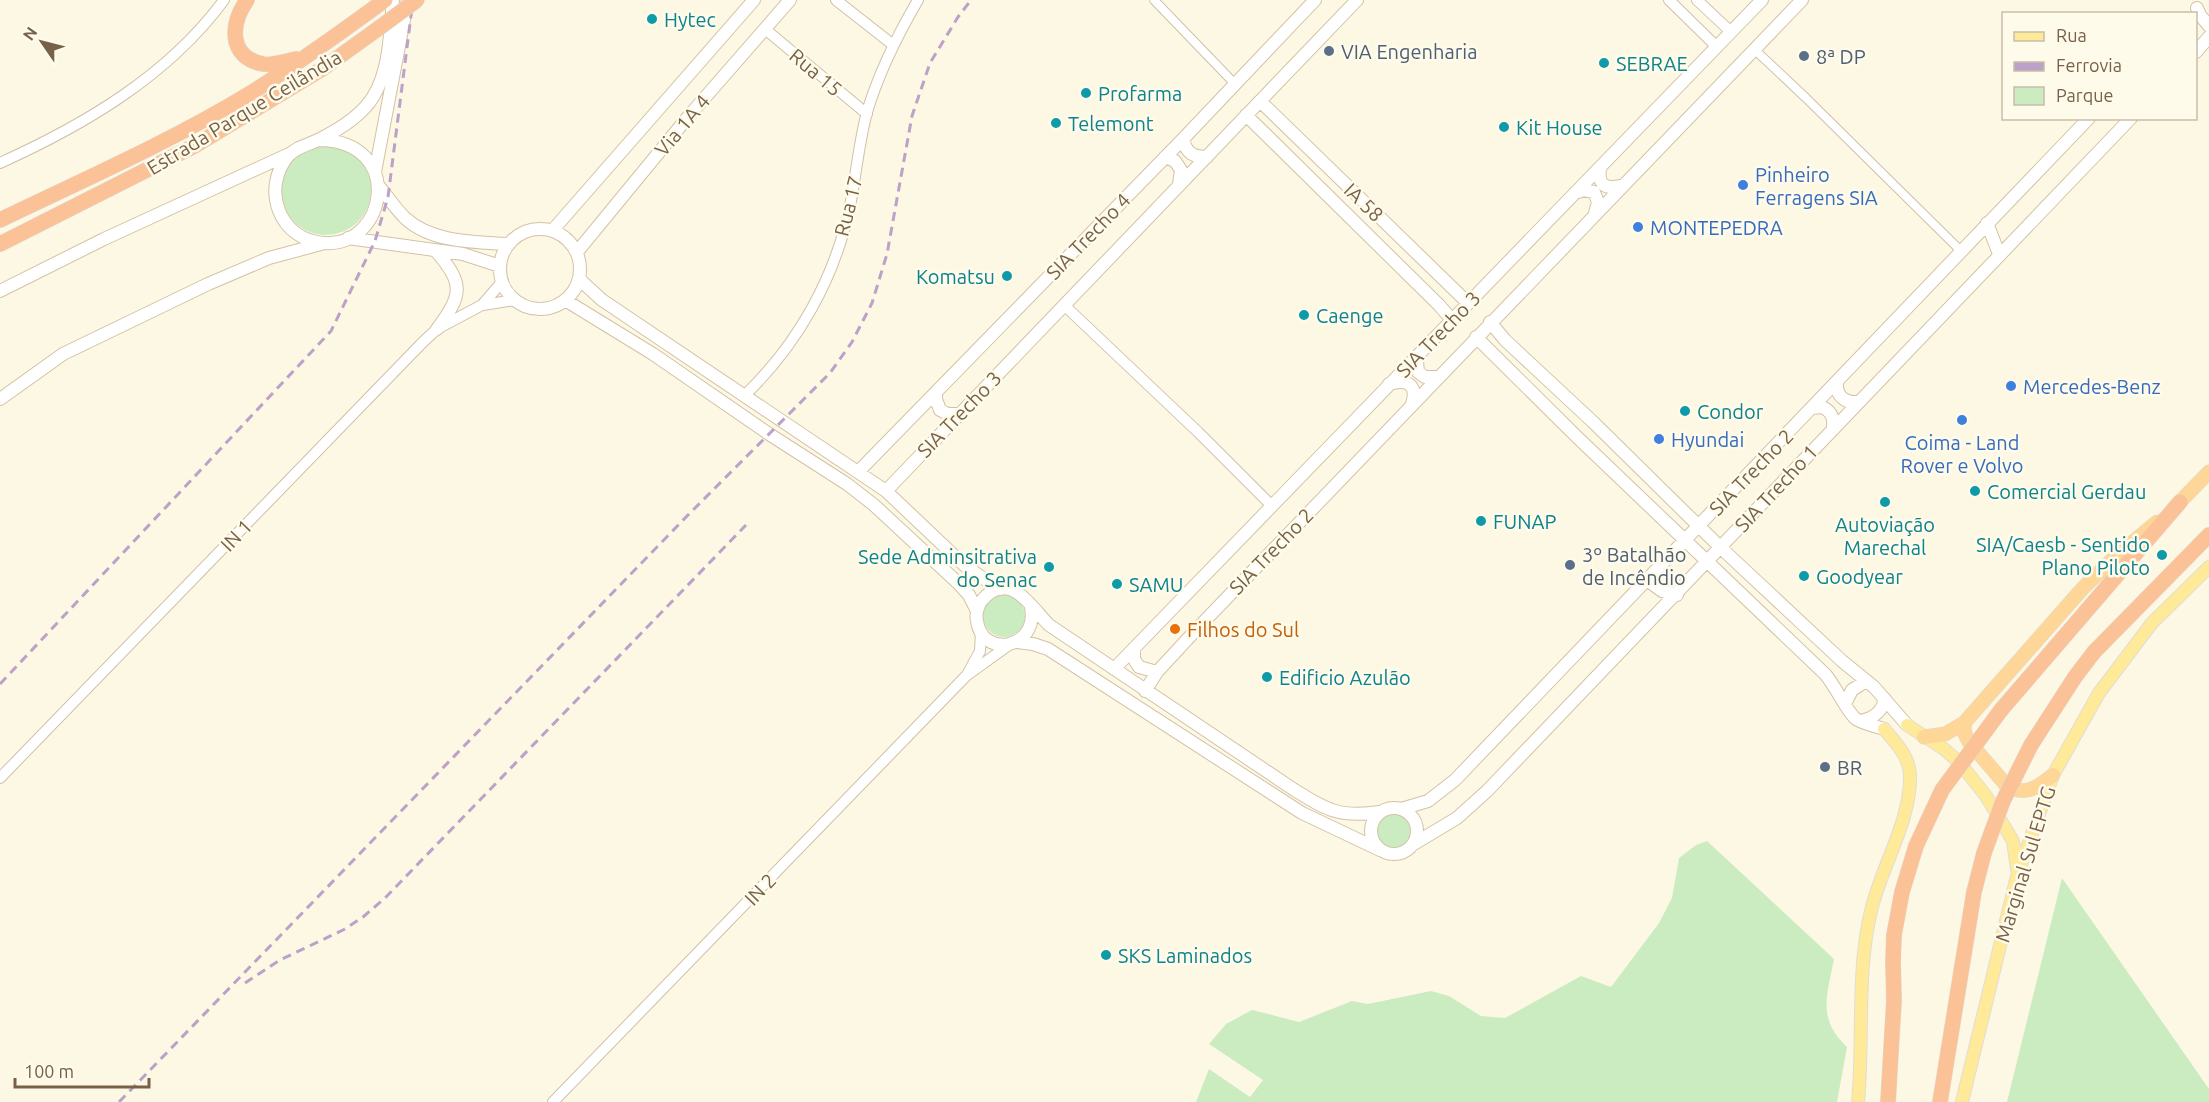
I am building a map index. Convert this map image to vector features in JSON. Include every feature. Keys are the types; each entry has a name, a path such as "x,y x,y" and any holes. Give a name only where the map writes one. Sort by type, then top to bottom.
{"highway":[{"path":"247,0 238,12 234,25 237,46 244,54 263,64 308,56"},
{"name":"Estrada Parque Ceilândia","path":"0,220 190,127 248,94 308,56 385,0"},
{"name":"Estrada Parque Ceilândia","path":"0,244 196,145 322,69 417,0"},
{"path":"1888,1102 1894,1000 1894,935 1902,892 1916,846 1942,790 2001,710 2180,502 2209,472"},
{"path":"1924,737 1945,734 1964,723 2083,588 2116,556 2180,502"},
{"path":"1940,1102 1974,892 1983,853 2003,801 2031,745 2094,652 2209,535"},
{"path":"1964,723 1965,734 1970,742 2007,786 2015,790 2029,791 2038,788 2053,775"}],"main road":[{"path":"319,140 356,116 373,98 388,50 393,0"},
{"path":"375,172 407,0"},
{"name":"Via 1A 4","path":"552,231 754,0"},
{"name":"Via 1A 4","path":"577,252 688,117 790,0"},
{"name":"SIA Trecho 4","path":"859,471 1316,0"},
{"name":"SIA Trecho 3","path":"886,490 1356,0"},
{"name":"SIA Trecho 3","path":"1114,669 1762,0"},
{"name":"SIA Trecho 2","path":"1145,691 1157,672 1437,377 1802,0"},
{"path":"2198,7 2200,15 2209,26"},
{"path":"2197,51 2209,37"},
{"name":"IA 58","path":"1260,101 1468,303"},
{"name":"IA 58","path":"1246,115 1452,320"},
{"name":"SIA Trecho 2","path":"1401,809 1428,801 1455,780 2087,120"},
{"name":"SIA Trecho 1","path":"1412,845 1457,818 1487,791 2129,120"},
{"path":"1183,139 1186,150 1190,154 1207,157"},
{"path":"0,291 104,239 290,154 303,144 319,140 336,140 352,146 366,157 375,172 378,185 377,201 371,217 361,230 348,238 269,258 207,284 63,354 0,399"},
{"path":"290,154 280,168 274,184 275,202 282,218 293,231 308,240 325,243"},
{"path":"1165,157 1179,165 1182,174 1179,184"},
{"path":"1600,168 1600,180 1606,187 1621,186"},
{"path":"378,185 405,217 422,229 442,237 509,244"},
{"path":"1575,193 1584,190 1594,192 1598,202 1594,214"},
{"path":"1343,210 1357,195"},
{"path":"1987,223 1999,254"},
{"path":"540,229 552,231 565,237 577,252 580,266 579,279 574,291 553,307 540,309 526,307 515,300 502,282 500,266 503,254 518,236 540,229"},
{"path":"348,238 464,254 500,266"},
{"path":"436,251 456,280 453,308 437,329"},
{"path":"579,279 602,300 886,490 964,565 1001,589"},
{"path":"1439,305 1453,289"},
{"path":"565,300 653,354 874,505 969,595 977,611 977,622 981,632 993,643 1033,644 1048,649 1302,813 1386,853 1401,853 1412,845 1416,838 1416,824 1407,812 1401,809 1347,815 1330,810 1293,789 1049,625 1019,592 1001,589 985,596 977,611"},
{"path":"1490,322 1505,340 1593,422 1720,547 1842,661 1874,687 1907,724 1959,762 1986,796 2013,841 2017,876"},
{"path":"1476,337 1577,437 1826,674 1836,686 1851,714 1861,721 1884,729 1900,747 1910,772 1910,783 1905,813 1879,880 1870,911 1863,956 1862,1063 1858,1102"},
{"path":"1420,352 1417,362 1418,372 1425,378 1437,377"},
{"path":"1389,384 1401,381 1410,385 1414,392 1412,404"},
{"path":"1837,383 1836,390 1839,395 1852,403 1857,402"},
{"path":"936,392 940,410 948,414 958,414"},
{"path":"1812,408 1822,406 1830,412 1833,417 1833,428"},
{"name":"Marginal Sul EPTG","path":"1962,1102 2017,876 2053,775 2099,693 2152,623 2209,567"},
{"path":"1647,580 1662,591 1677,595"},
{"path":"1013,643 1024,637 1032,623 1031,607"},
{"path":"1134,649 1134,659 1139,667 1157,672"},
{"path":"1845,704 1852,690 1866,681"},
{"path":"1861,721 1876,715 1885,699"},
{"path":"1380,812 1370,831 1375,845 1380,850"}],"street":[{"path":"0,163 100,112 133,88 198,31 224,0"},
{"path":"836,0 892,44"},
{"name":"Rua 17","path":"745,395 791,342 807,319 821,291 849,209 867,114 876,84 892,44 918,0"},
{"path":"1154,0 1235,84"},
{"path":"1670,0 1717,47"},
{"path":"1697,0 1731,32"},
{"name":"Rua 15","path":"765,29 867,114"},
{"path":"1754,49 1961,251"},
{"name":"IN 1","path":"482,305 502,282"},
{"name":"IN 1","path":"0,778 437,329 482,305 515,300"},
{"path":"1064,304 1272,506"},
{"name":"IN 2","path":"966,676 980,651 981,632"},
{"name":"IN 2","path":"553,1102 966,676 1013,643"}],"green space":[{"path":"326,145 343,149 358,158 367,173 371,190 367,207 358,222 343,231 326,235 309,231 294,222 285,207 281,190 285,173 294,158 309,149"},
{"path":"1004,595 1012,596 1019,601 1024,608 1024,624 1019,631 1012,636 1004,637 996,636 989,631 984,624 983,616 984,608 989,601 996,596"},
{"path":"1394,814 1406,819 1411,831 1406,843 1394,848 1382,843 1377,831 1382,819"},
{"path":"1707,841 1834,959 1827,996 1828,1017 1831,1027 1847,1047 1837,1102 1196,1102 1209,1069 1250,1097 1263,1080 1209,1044 1226,1024 1252,1010 1299,1022 1352,1001 1368,1004 1431,991 1449,996 1481,1016 1505,1018 1581,976 1611,987 1659,923 1672,898 1679,858 1696,845"},
{"path":"2062,878 2209,1089 2209,1102 2007,1102"}],"railway":[{"path":"0,684 331,331 375,241 388,197 413,0"},
{"path":"119,1102 688,515 830,373 852,342 872,303 887,254 912,116 930,63 971,0"},
{"path":"245,983 280,960 345,929 385,898 746,525"}],"place":[{"name":"Hytec","path":"652,19"},
{"name":"VIA Engenharia","path":"1329,51"},
{"name":"8ª DP","path":"1804,56"},
{"name":"SEBRAE","path":"1604,63"},
{"name":"Profarma","path":"1086,93"},
{"name":"Telemont","path":"1056,123"},
{"name":"Kit House","path":"1504,127"},
{"name":"Pinheiro Ferragens SIA","path":"1743,185"},
{"name":"MONTEPEDRA","path":"1638,227"},
{"name":"Komatsu","path":"1007,276"},
{"name":"Caenge","path":"1304,315"},
{"name":"Mercedes-Benz","path":"2011,386"},
{"name":"Condor","path":"1685,411"},
{"name":"Coima - Land Rover e Volvo","path":"1962,420"},
{"name":"Hyundai","path":"1659,439"},
{"name":"Comercial Gerdau","path":"1975,491"},
{"name":"Autoviação Marechal","path":"1885,502"},
{"name":"FUNAP","path":"1481,521"},
{"name":"SIA/Caesb - Sentido Plano Piloto","path":"2162,555"},
{"name":"3º Batalhão de Incêndio","path":"1570,565"},
{"name":"Sede Adminsitrativa do Senac","path":"1049,567"},
{"name":"Goodyear","path":"1804,576"},
{"name":"SAMU","path":"1117,584"},
{"name":"Filhos do Sul","path":"1175,629"},
{"name":"Edificio Azulão","path":"1267,677"},
{"name":"BR","path":"1825,767"},
{"name":"SKS Laminados","path":"1106,955"}]}
